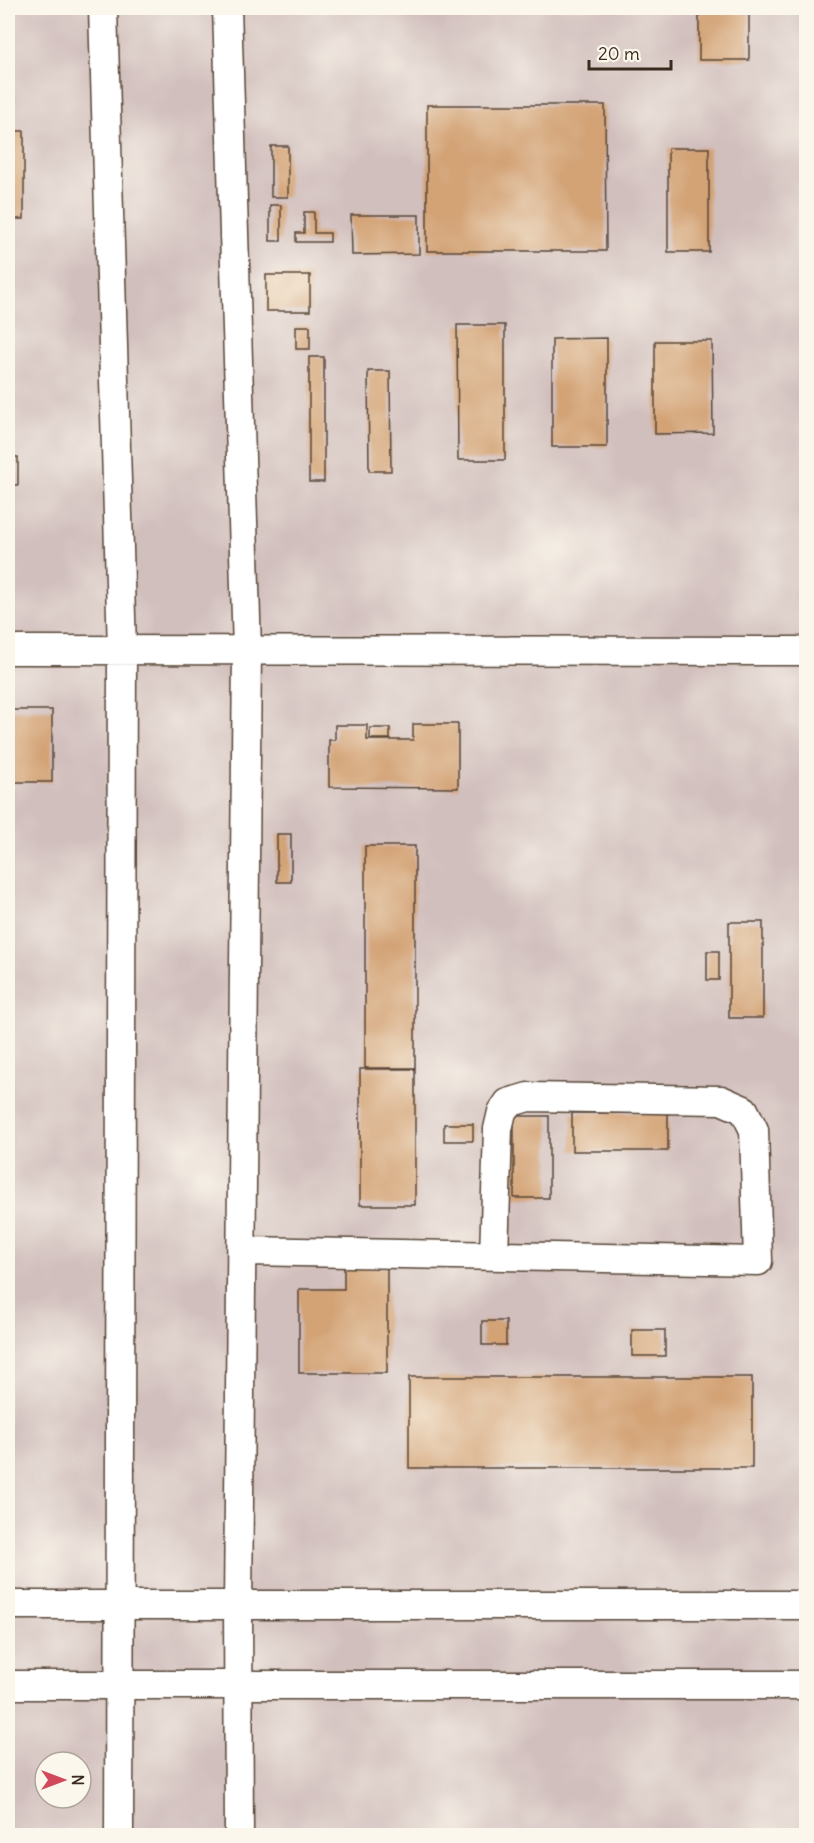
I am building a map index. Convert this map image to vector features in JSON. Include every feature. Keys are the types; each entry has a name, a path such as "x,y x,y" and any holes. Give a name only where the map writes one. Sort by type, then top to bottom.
{"lane":[{"path":"103,8 122,650 118,1836"},
{"path":"227,8 247,650 238,1605 239,1836"},
{"path":"8,650 807,651"},
{"path":"242,1251 494,1256 758,1261 754,1130 744,1110 721,1100 528,1097 508,1103 502,1113 498,1129 494,1256"},
{"path":"8,1605 807,1605"},
{"path":"8,1685 807,1685"}],"shaded area":[{"path":"8,8 806,8 806,1835 8,1836"}],"building":[{"path":"699,8 749,8 749,60 699,60"},
{"path":"8,83 12,83 12,118 8,119"},
{"path":"427,105 605,105 606,251 427,251"},
{"path":"8,131 24,131 24,219 8,219"},
{"path":"271,146 288,146 288,197 271,197"},
{"path":"668,148 709,148 709,252 668,252"},
{"path":"270,205 281,205 281,241 270,241"},
{"path":"304,212 314,212 314,233 330,233 330,242 296,242 296,233 304,233"},
{"path":"351,215 419,215 419,254 352,255"},
{"path":"266,275 310,275 310,311 266,311"},
{"path":"457,325 505,325 505,460 458,460"},
{"path":"296,326 310,326 310,349 296,349"},
{"path":"607,338 607,447 552,447 552,339"},
{"path":"655,341 712,341 713,433 655,434"},
{"path":"309,357 324,357 324,482 309,482"},
{"path":"368,371 390,371 391,471 369,471"},
{"path":"8,457 18,457 18,485 8,485"},
{"path":"8,710 52,710 52,782 8,782"},
{"path":"413,724 458,724 458,788 329,787 329,740 335,740 335,725 367,725 367,740 413,740"},
{"path":"370,728 390,728 390,739 370,739"},
{"path":"277,834 291,834 291,882 277,882"},
{"path":"365,846 415,846 415,1068 365,1068"},
{"path":"729,922 763,922 763,1018 729,1018"},
{"path":"707,951 719,951 719,980 707,980"},
{"path":"360,1069 415,1069 415,1205 360,1205"},
{"path":"572,1113 668,1113 668,1151 572,1151"},
{"path":"514,1116 549,1116 549,1198 514,1198"},
{"path":"444,1124 473,1124 473,1141 444,1141"},
{"path":"344,1267 387,1267 387,1373 299,1373 299,1289 344,1289"},
{"path":"482,1321 506,1321 506,1345 482,1345"},
{"path":"632,1330 665,1330 665,1356 632,1356"},
{"path":"409,1377 752,1377 752,1468 409,1468"}]}
